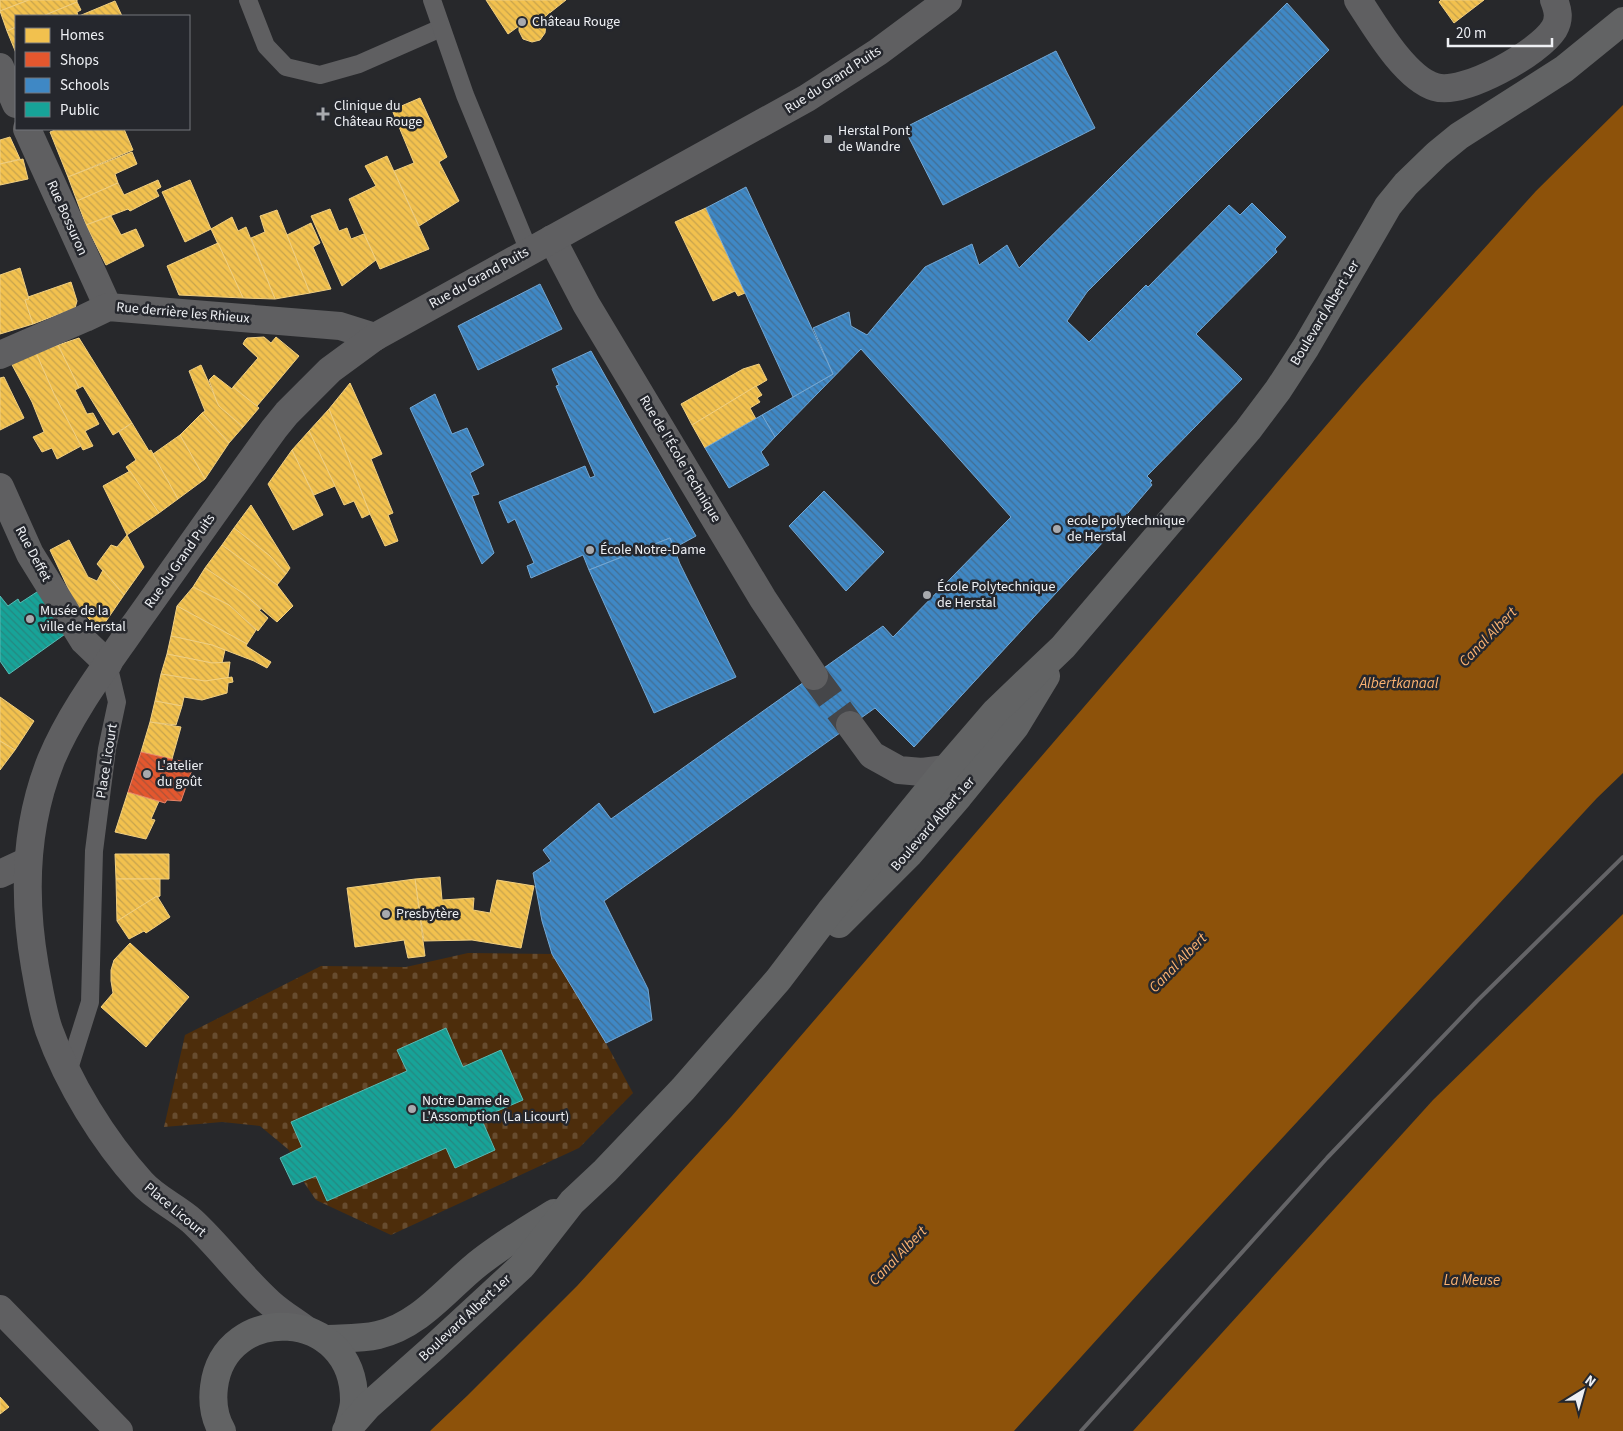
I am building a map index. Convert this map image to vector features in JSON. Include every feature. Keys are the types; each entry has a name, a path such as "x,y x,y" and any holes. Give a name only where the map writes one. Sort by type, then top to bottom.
{"main road":[{"name":"Boulevard Albert 1er","path":"347,1429 368,1406 522,1266 572,1202 605,1171 677,1095 778,980 838,901 946,769 996,711 1063,647 1248,430 1306,347 1372,232 1388,206 1406,184 1459,136 1564,69 1623,22"},
{"name":"Boulevard Albert 1er","path":"778,980 844,919 902,860 959,796 1015,728 1063,647"},
{"name":"Boulevard Albert 1er","path":"216,1424 212,1399 215,1377 225,1356 240,1340 260,1330 282,1326 315,1334 373,1336 398,1328 418,1316 475,1266 572,1202"},
{"name":"Boulevard Albert 1er","path":"315,1334 342,1356 352,1378 355,1403 347,1429"}],"street":[{"name":"Rue du Grand Puits","path":"108,664 195,539 283,418 330,370 374,337 807,98 878,52 948,0"},
{"path":"1358,0 1396,55 1422,82 1436,88 1464,85 1482,79 1514,62 1533,49 1555,28 1558,20 1558,11 1554,0"},
{"path":"0,67 15,102"},
{"name":"Rue Bossuron","path":"27,130 108,307"},
{"name":"Rue de l'École Technique","path":"540,245 586,304 764,600 814,676"},
{"name":"Rue derrière les Rhieux","path":"0,355 108,307 340,326 374,337"},
{"name":"Rue Deffet","path":"0,487 30,554 84,641 108,664"},
{"name":"Place Licourt","path":"108,664 78,708 51,760 38,805 28,860 28,908 31,942 36,976 49,1030 86,1106 142,1184 191,1221 272,1305 315,1334"},
{"path":"850,726 872,755 900,770 922,772 946,769"},
{"path":"0,874 28,860"},
{"path":"0,1309 119,1431"}],"lane":[{"path":"248,0 266,46 286,66 320,75 359,64 441,28"},
{"path":"432,0 465,95 540,245"},
{"name":"Place Licourt","path":"68,1072 90,1002 94,851 107,749 118,702 108,664"}],"green space":[{"path":"468,953 552,954 606,1043 633,1093 579,1148 391,1235 316,1200 305,1184 289,1150 260,1126 222,1122 164,1127 185,1035 321,966 406,967"}],"water":[{"name":"Albertkanaal","path":"1623,105 1623,773 1597,798 1159,1271 1014,1431 430,1431 577,1286 731,1117 1361,385 1536,191"},
{"name":"La Meuse","path":"1623,914 1623,1431 1133,1431 1433,1100"}],"building: Homes":[{"path":"0,0 29,0 0,11"},
{"path":"29,0 77,0 77,2 45,15 15,15 15,27 7,31 0,11"},
{"name":"Château Rouge","path":"486,0 566,0 542,19 546,24 545,33 540,40 532,42 523,39 519,26 508,34"},
{"path":"1441,0 1484,0 1454,23 1439,2"},
{"path":"115,1 122,15 81,15"},
{"path":"77,2 81,10 77,12 78,15 45,15"},
{"path":"15,27 15,51 7,31"},
{"path":"420,98 447,157 439,162 459,201 419,226 394,171 414,163 392,110"},
{"path":"55,130 124,130 133,150 68,177 50,132"},
{"path":"10,137 20,159 0,164 0,140"},
{"path":"132,152 137,164 115,174 118,183 77,201 68,177"},
{"path":"387,156 429,249 380,269 349,199 376,186 365,166"},
{"path":"23,159 28,179 0,185 0,164"},
{"path":"158,180 161,187 156,190 159,196 130,211 128,209 86,225 77,201 118,183 124,195"},
{"path":"190,180 211,229 185,242 162,192"},
{"path":"706,208 745,293 738,296 735,291 713,301 675,222"},
{"path":"330,209 339,231 347,228 351,239 364,234 376,260 342,286 311,216"},
{"path":"277,210 310,293 275,299 251,238 265,232 260,216"},
{"path":"111,216 121,235 136,229 144,246 106,265 86,225"},
{"path":"232,217 238,231 246,227 275,299 243,298 211,229"},
{"path":"311,223 320,243 313,247 331,289 310,293 287,235"},
{"path":"218,243 243,298 179,295 167,266"},
{"path":"20,268 29,299 25,300 33,324 0,334 0,275"},
{"path":"71,282 77,301 75,308 33,324 25,300 29,299 28,297"},
{"path":"264,337 271,343 276,337 299,356 257,406 233,387 258,358 243,344 245,340 247,338"},
{"path":"79,338 132,423 113,435 83,386 79,388 58,345"},
{"path":"58,345 79,388 75,390 87,414 93,413 99,424 85,431 93,446 83,450 54,394 36,353"},
{"path":"36,353 54,394 81,446 57,459 52,448 42,452 33,437 44,432 32,402 11,363"},
{"path":"759,364 767,380 692,425 681,404 743,369"},
{"path":"201,365 219,406 243,427 229,443 202,413 205,411 189,371"},
{"path":"214,375 232,389 233,387 259,408 243,427 219,406 209,380"},
{"path":"4,377 24,418 0,430 0,378"},
{"path":"350,383 382,454 371,459 393,513 388,515 398,541 385,546 370,514 329,409"},
{"path":"756,386 762,395 757,398 760,402 750,408 756,419 705,448 692,425"},
{"path":"329,409 370,514 362,518 354,501 344,505 309,431"},
{"path":"202,413 229,443 205,479 180,435"},
{"path":"132,423 149,451 151,450 178,499 159,513 126,467 136,460 119,432"},
{"path":"309,431 335,486 314,495 292,450"},
{"path":"180,435 205,479 178,499 153,454"},
{"path":"292,450 323,515 293,530 268,484"},
{"path":"130,471 159,513 127,535 103,486"},
{"path":"251,505 290,568 286,574 270,556 234,528"},
{"path":"234,528 270,556 286,574 277,585 222,545"},
{"path":"127,535 144,567 124,595 97,564 111,545 117,547"},
{"path":"69,540 88,577 97,581 103,570 124,595 100,630 77,607 50,550"},
{"path":"222,545 277,585 293,606 277,622 244,594 205,568"},
{"path":"205,568 244,594 261,609 259,610 268,618 258,631 229,605 193,587"},
{"path":"193,587 229,605 256,630 247,644 177,606"},
{"path":"177,606 247,644 246,646 271,662 267,668 212,645 171,636"},
{"path":"171,636 212,645 225,650 222,663 212,663 167,654"},
{"path":"167,654 212,663 230,662 228,678 205,681 161,674"},
{"path":"161,674 205,681 232,677 233,682 228,683 227,693 202,700 184,697 182,706 155,701"},
{"path":"0,697 34,721 15,750 0,741"},
{"path":"155,701 182,706 176,725 150,722"},
{"path":"150,722 181,727 172,759 141,752"},
{"path":"0,741 15,750 0,770"},
{"path":"128,792 159,801 151,819 155,820 146,839 115,832"},
{"path":"115,854 169,854 169,879 116,879"},
{"path":"440,877 442,900 474,898 473,910 490,913 497,880 534,886 521,948 472,940 424,941 415,879"},
{"path":"116,879 160,879 160,896 117,921"},
{"name":"Presbytère","path":"415,879 425,956 408,958 404,940 355,947 347,888"},
{"path":"157,896 170,917 146,933 144,931 129,939 117,921"},
{"path":"130,943 189,997 146,1047 101,1007 113,993 111,970 114,960"},
{"path":"0,1397 9,1407 0,1414"}],"building: Shops":[{"path":"141,752 194,764 181,801 167,800 165,803 128,792"}],"building: Schools":[{"name":"ecole polytechnique de Herstal","path":"1287,3 1329,50 1087,292 1067,321 1089,342 1146,285 1148,287 1229,205 1240,215 1252,203 1286,237 1275,249 1277,252 1196,334 1242,379 1147,476 1152,481 1150,482 1152,485 1104,541 914,747 875,708 604,901 648,989 652,1020 606,1043 552,954 542,921 533,873 551,861 543,850 599,803 611,819 883,626 893,637 1011,517 861,349 775,437 762,415 833,374 813,328 849,312 851,326 867,335 925,267 972,244 979,265 1007,245 1019,268"},
{"path":"1056,51 1095,128 943,205 904,128"},
{"path":"746,187 833,374 793,397 706,208"},
{"path":"540,284 562,329 478,370 458,326"},
{"path":"591,351 696,536 674,548 670,538 589,570 583,555 531,578 527,566 534,563 515,519 508,523 499,502 585,466 590,478 595,476 556,386 559,385 552,369"},
{"path":"435,394 452,434 467,428 484,465 470,473 479,494 472,496 494,553 482,564 410,408"},
{"path":"762,415 775,437 761,452 769,465 729,488 705,448"},
{"path":"824,491 884,552 846,591 789,526"},
{"path":"670,538 680,564 736,677 654,713 589,570"}],"building: Public":[{"name":"Musée de la ville de Herstal","path":"43,588 68,632 9,674 0,661 0,596 8,606 18,599 20,603"},
{"name":"Notre Dame de L'Assomption (La Licourt)","path":"446,1028 463,1067 501,1050 523,1100 481,1118 495,1150 455,1168 446,1148 327,1201 316,1176 293,1185 280,1158 302,1147 291,1122 407,1071 397,1050"}],"tunnel":[{"path":"814,676 850,725"}],"railway":[{"path":"1081,1431 1327,1158 1477,1001 1623,857"}],"place":[{"name":"Château Rouge","path":"522,22"},
{"name":"Clinique du Château Rouge","path":"323,114"},
{"name":"Herstal Pont de Wandre","path":"828,139"},
{"name":"ecole polytechnique de Herstal","path":"1057,529"},
{"name":"École Notre-Dame","path":"590,550"},
{"name":"École Polytechnique de Herstal","path":"927,595"},
{"name":"Musée de la ville de Herstal","path":"30,619"},
{"name":"L'atelier du goût","path":"147,774"},
{"name":"Presbytère","path":"386,914"},
{"name":"Notre Dame de L'Assomption (La Licourt)","path":"412,1109"}],"water label":[{"name":"Canal Albert","path":"1488,637"},
{"name":"Canal Albert","path":"1178,963"},
{"name":"Canal Albert","path":"898,1256"}]}
